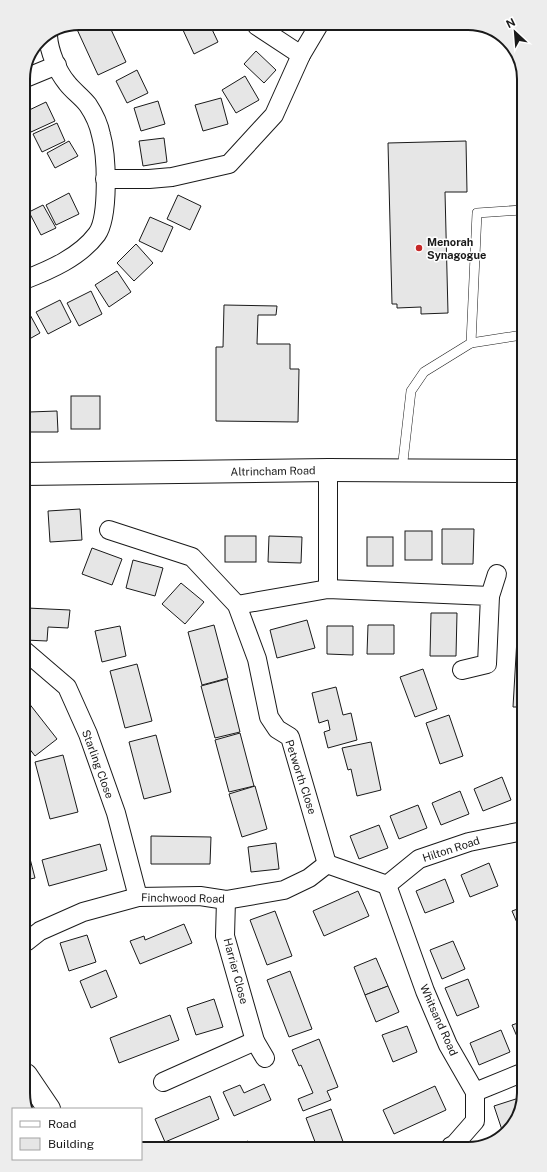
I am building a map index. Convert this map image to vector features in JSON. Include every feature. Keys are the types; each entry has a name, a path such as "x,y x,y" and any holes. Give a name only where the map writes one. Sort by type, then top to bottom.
{"main road":[{"name":"Altrincham Road","path":"30,474 328,470 517,471"},
{"path":"30,1081 48,1108"}],"street":[{"path":"263,30 301,55"},
{"path":"106,179 149,179 172,177 229,164 274,115 301,55 316,30"},
{"path":"30,278 47,271 70,258 89,243 98,232 104,218 106,179 105,152 101,135 96,119 87,104 66,82 57,65 49,41"},
{"path":"30,77 57,65"},
{"path":"328,470 328,588"},
{"name":"Petworth Close","path":"110,530 192,557 237,605 257,659 269,717 278,729 290,737 327,864"},
{"path":"462,670 490,671 490,596 497,574"},
{"path":"237,605 328,588 490,596"},
{"name":"Starling Close","path":"30,654 67,687 88,734 116,813 138,897"},
{"name":"Hilton Road","path":"387,885 419,859 469,842 517,832"},
{"path":"327,864 387,885"},
{"name":"Finchwood Road","path":"30,939 40,930 83,912 138,897 200,896 226,900 284,890 309,878 327,864"},
{"name":"Whitsand Road","path":"387,885 426,991 448,1045 475,1092 475,1121 456,1142"},
{"name":"Harrier Close","path":"226,900 225,936 255,1041 265,1058"},
{"path":"163,1082 255,1041"},
{"path":"475,1092 517,1075"}],"lane":[{"path":"471,343 476,213 517,210"},
{"path":"402,470 411,390 424,372 471,343 517,336"}],"building":[{"path":"77,30 111,30 126,62 98,75"},
{"path":"183,30 212,30 218,42 194,54"},
{"path":"256,51 276,70 264,83 244,64"},
{"path":"137,70 148,93 127,103 116,81"},
{"path":"245,76 259,100 236,113 222,90"},
{"path":"221,98 228,124 203,131 195,105"},
{"path":"158,101 165,124 141,131 134,108"},
{"path":"46,102 55,121 31,132 30,110"},
{"path":"57,123 65,141 42,152 33,134"},
{"path":"164,138 167,162 143,166 139,141"},
{"path":"69,141 78,156 55,168 47,153"},
{"name":"Menorah Synagogue","path":"466,141 467,192 445,192 448,313 421,314 421,307 397,308 397,304 392,304 388,143"},
{"path":"69,193 79,214 56,225 46,205"},
{"path":"178,195 201,206 190,230 167,219"},
{"path":"43,205 56,228 41,235 30,212"},
{"path":"150,217 173,227 162,252 139,241"},
{"path":"136,244 153,263 134,281 117,263"},
{"path":"117,271 131,292 109,307 95,285"},
{"path":"91,291 102,314 79,326 67,303"},
{"path":"60,300 71,322 48,334 36,312"},
{"path":"224,305 277,306 276,315 258,315 257,344 290,344 290,369 299,369 298,422 216,421 216,347 223,347"},
{"path":"30,315 40,333 30,339"},
{"path":"71,396 100,396 100,429 71,429"},
{"path":"57,411 58,432 30,432 30,412"},
{"path":"80,509 82,540 50,542 48,511"},
{"path":"442,529 474,529 473,564 442,564"},
{"path":"405,531 432,531 432,560 405,560"},
{"path":"225,536 256,536 256,562 225,562"},
{"path":"269,536 302,537 301,563 268,562"},
{"path":"367,537 393,537 393,566 367,566"},
{"path":"92,548 122,559 112,585 82,574"},
{"path":"133,560 163,568 155,596 126,588"},
{"path":"181,583 204,602 185,624 162,604"},
{"path":"30,608 70,610 68,628 48,627 47,641 30,640"},
{"path":"431,613 457,613 456,656 430,656"},
{"path":"307,620 315,648 277,658 270,630"},
{"path":"214,625 228,678 202,685 188,632"},
{"path":"368,625 394,625 394,654 367,654"},
{"path":"120,626 126,656 102,662 95,631"},
{"path":"327,626 353,626 353,655 327,654"},
{"path":"517,638 517,707 513,707"},
{"path":"137,664 152,721 125,728 110,671"},
{"path":"423,669 437,709 415,717 400,677"},
{"path":"227,679 240,732 215,738 201,686"},
{"path":"336,687 343,715 351,713 357,740 328,748 324,732 330,730 328,720 319,723 312,693"},
{"path":"30,705 57,739 35,756 30,750"},
{"path":"449,715 463,756 440,764 426,723"},
{"path":"240,733 254,786 229,792 215,740"},
{"path":"156,735 171,792 144,799 129,742"},
{"path":"371,742 381,790 357,796 351,769 348,770 342,748"},
{"path":"63,755 78,812 50,819 35,762"},
{"path":"502,777 511,800 483,811 474,789"},
{"path":"255,786 267,829 242,837 229,794"},
{"path":"460,791 469,814 441,825 432,803"},
{"path":"418,805 427,828 399,839 390,816"},
{"path":"379,825 388,848 359,859 350,836"},
{"path":"151,836 211,837 210,864 151,864"},
{"path":"276,843 279,869 251,872 248,847"},
{"path":"100,844 107,870 49,886 42,860"},
{"path":"30,859 35,878 30,879"},
{"path":"489,863 498,886 470,897 461,875"},
{"path":"445,879 454,902 425,913 416,891"},
{"path":"358,891 369,916 324,936 313,911"},
{"path":"517,909 517,923 512,911"},
{"path":"275,911 292,956 267,965 250,920"},
{"path":"184,924 192,943 140,964 130,941 144,936 145,940"},
{"path":"87,935 96,962 69,971 60,943"},
{"path":"453,941 465,969 442,979 430,950"},
{"path":"376,958 388,986 365,995 354,967"},
{"path":"106,970 117,997 91,1008 80,981"},
{"path":"290,971 312,1029 289,1037 267,980"},
{"path":"468,979 479,1007 457,1016 445,988"},
{"path":"388,986 399,1012 376,1022 365,995"},
{"path":"214,999 223,1027 196,1035 187,1008"},
{"path":"170,1015 179,1040 119,1063 110,1038"},
{"path":"517,1023 517,1036 512,1025"},
{"path":"407,1026 417,1052 393,1062 382,1035"},
{"path":"501,1030 510,1052 479,1065 470,1043"},
{"path":"319,1039 338,1087 327,1091 331,1100 303,1111 298,1099 313,1093 301,1065 299,1066 292,1050"},
{"path":"264,1084 271,1100 234,1116 223,1092 240,1085 244,1093"},
{"path":"435,1086 446,1110 394,1134 383,1110"},
{"path":"210,1096 219,1119 165,1142 155,1119"},
{"path":"517,1099 512,1115 502,1129 494,1106"},
{"path":"331,1109 343,1142 315,1142 306,1118"}],"place":[{"name":"Menorah Synagogue","path":"419,248"}]}
